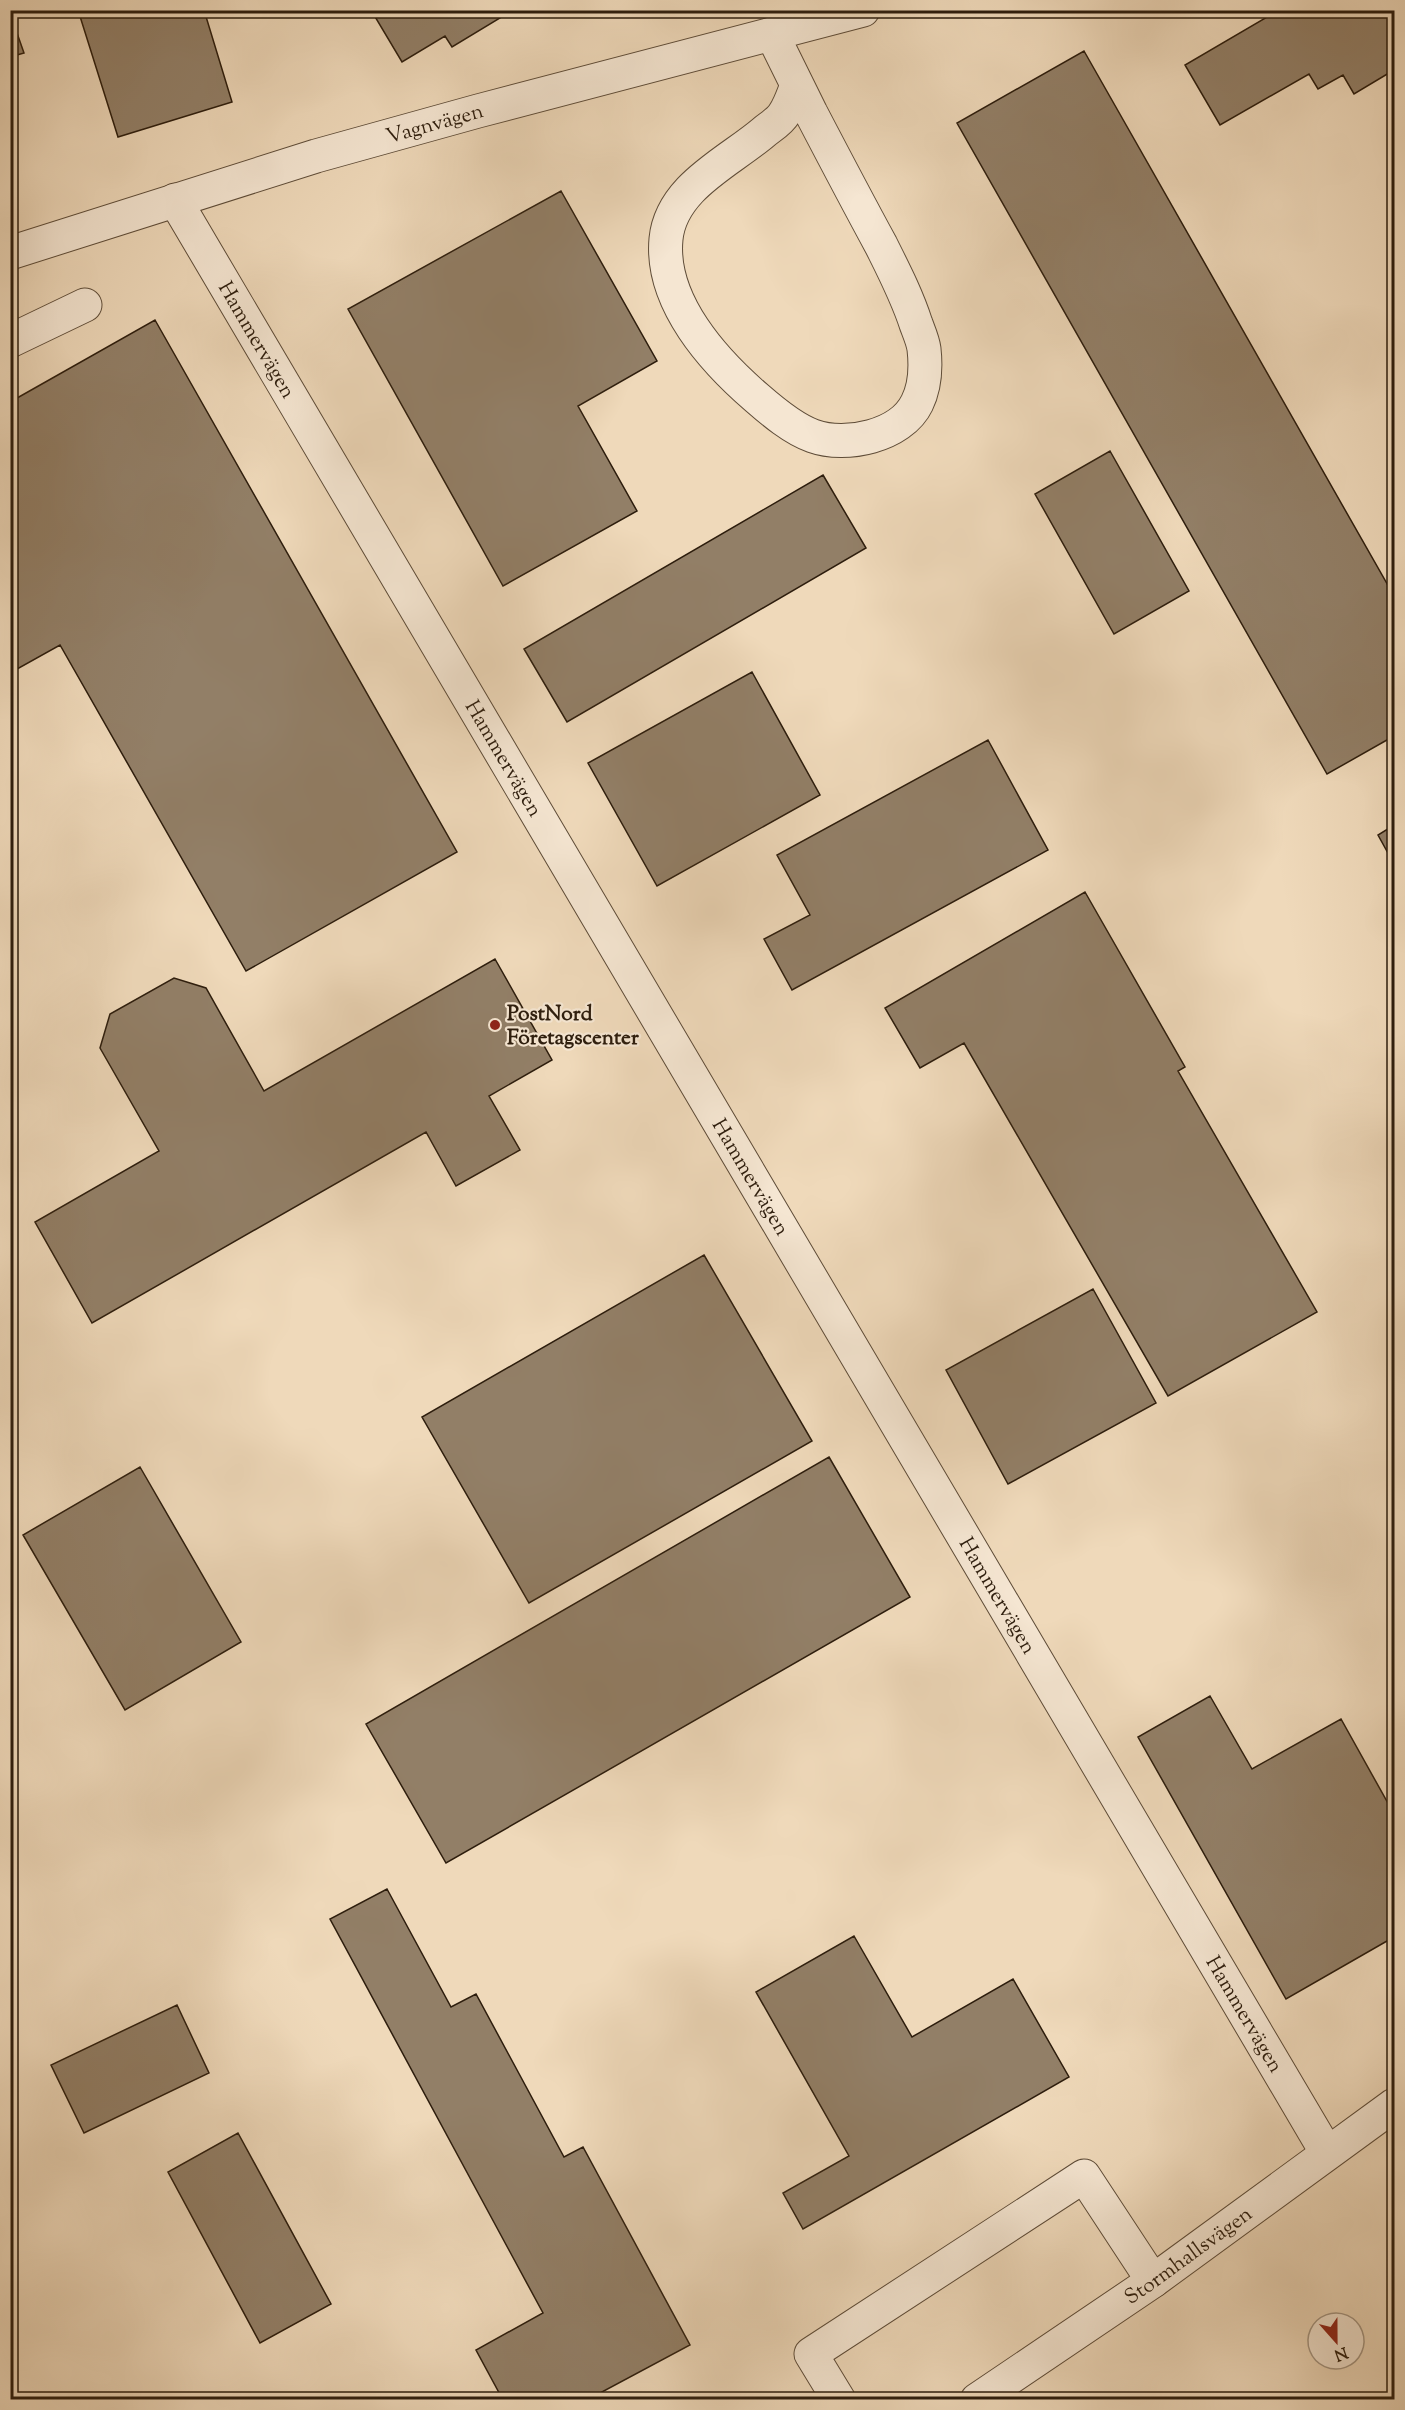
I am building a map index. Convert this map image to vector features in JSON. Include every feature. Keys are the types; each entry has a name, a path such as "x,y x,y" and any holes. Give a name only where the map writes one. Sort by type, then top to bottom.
{"street":[{"name":"Vagnvägen","path":"10,253 316,156 863,10"},
{"path":"772,34 906,294 924,348 925,378 918,402 907,418 891,429 865,439 844,440 813,436 777,416 727,372 699,339 668,274 666,239 673,216 690,191 714,168 753,142 783,115 797,85"},
{"name":"Hammervägen","path":"175,200 1327,2153"},
{"path":"10,341 84,305"},
{"name":"Stormhallsvägen","path":"977,2400 1153,2281 1395,2105"},
{"path":"839,2400 811,2354 1084,2176 1153,2281"}],"building":[{"path":"78,10 204,10 232,102 118,137"},
{"path":"371,10 513,10 452,47 445,36 402,62"},
{"path":"1279,10 1394,10 1394,70 1354,94 1343,75 1318,89 1309,74 1220,125 1185,65"},
{"path":"10,13 24,53 10,57"},
{"path":"1084,51 1394,596 1394,736 1327,774 957,123"},
{"path":"561,191 657,361 578,406 637,511 503,586 348,309"},
{"path":"155,320 457,852 246,971 60,645 10,673 10,402"},
{"path":"1110,451 1189,591 1114,634 1035,494"},
{"path":"823,475 866,548 567,722 524,649"},
{"path":"752,672 820,795 657,886 588,763"},
{"path":"988,740 1048,850 792,990 764,939 810,915 777,855"},
{"path":"1394,825 1394,864 1378,835"},
{"path":"1085,892 1185,1067 1178,1071 1317,1312 1168,1396 964,1043 920,1068 885,1008"},
{"path":"495,959 552,1060 489,1096 520,1150 456,1186 426,1132 92,1323 35,1222 159,1151 100,1048 110,1014 174,978 206,988 264,1091"},
{"path":"704,1255 812,1441 529,1603 422,1417"},
{"path":"1093,1289 1156,1403 1008,1484 946,1370"},
{"path":"829,1457 910,1597 446,1863 366,1724"},
{"path":"140,1467 241,1642 125,1710 23,1535"},
{"path":"1210,1696 1252,1769 1341,1719 1394,1814 1394,1937 1286,1999 1138,1737"},
{"path":"387,1889 451,2007 476,1994 564,2157 583,2147 690,2345 587,2400 503,2400 476,2350 543,2313 330,1919"},
{"path":"854,1936 912,2037 1013,1979 1069,2077 803,2229 783,2193 849,2156 756,1992"},
{"path":"177,2005 209,2073 84,2133 51,2065"},
{"path":"238,2133 331,2304 260,2343 168,2172"}],"place":[{"name":"PostNord Företagscenter","path":"495,1025"}]}
